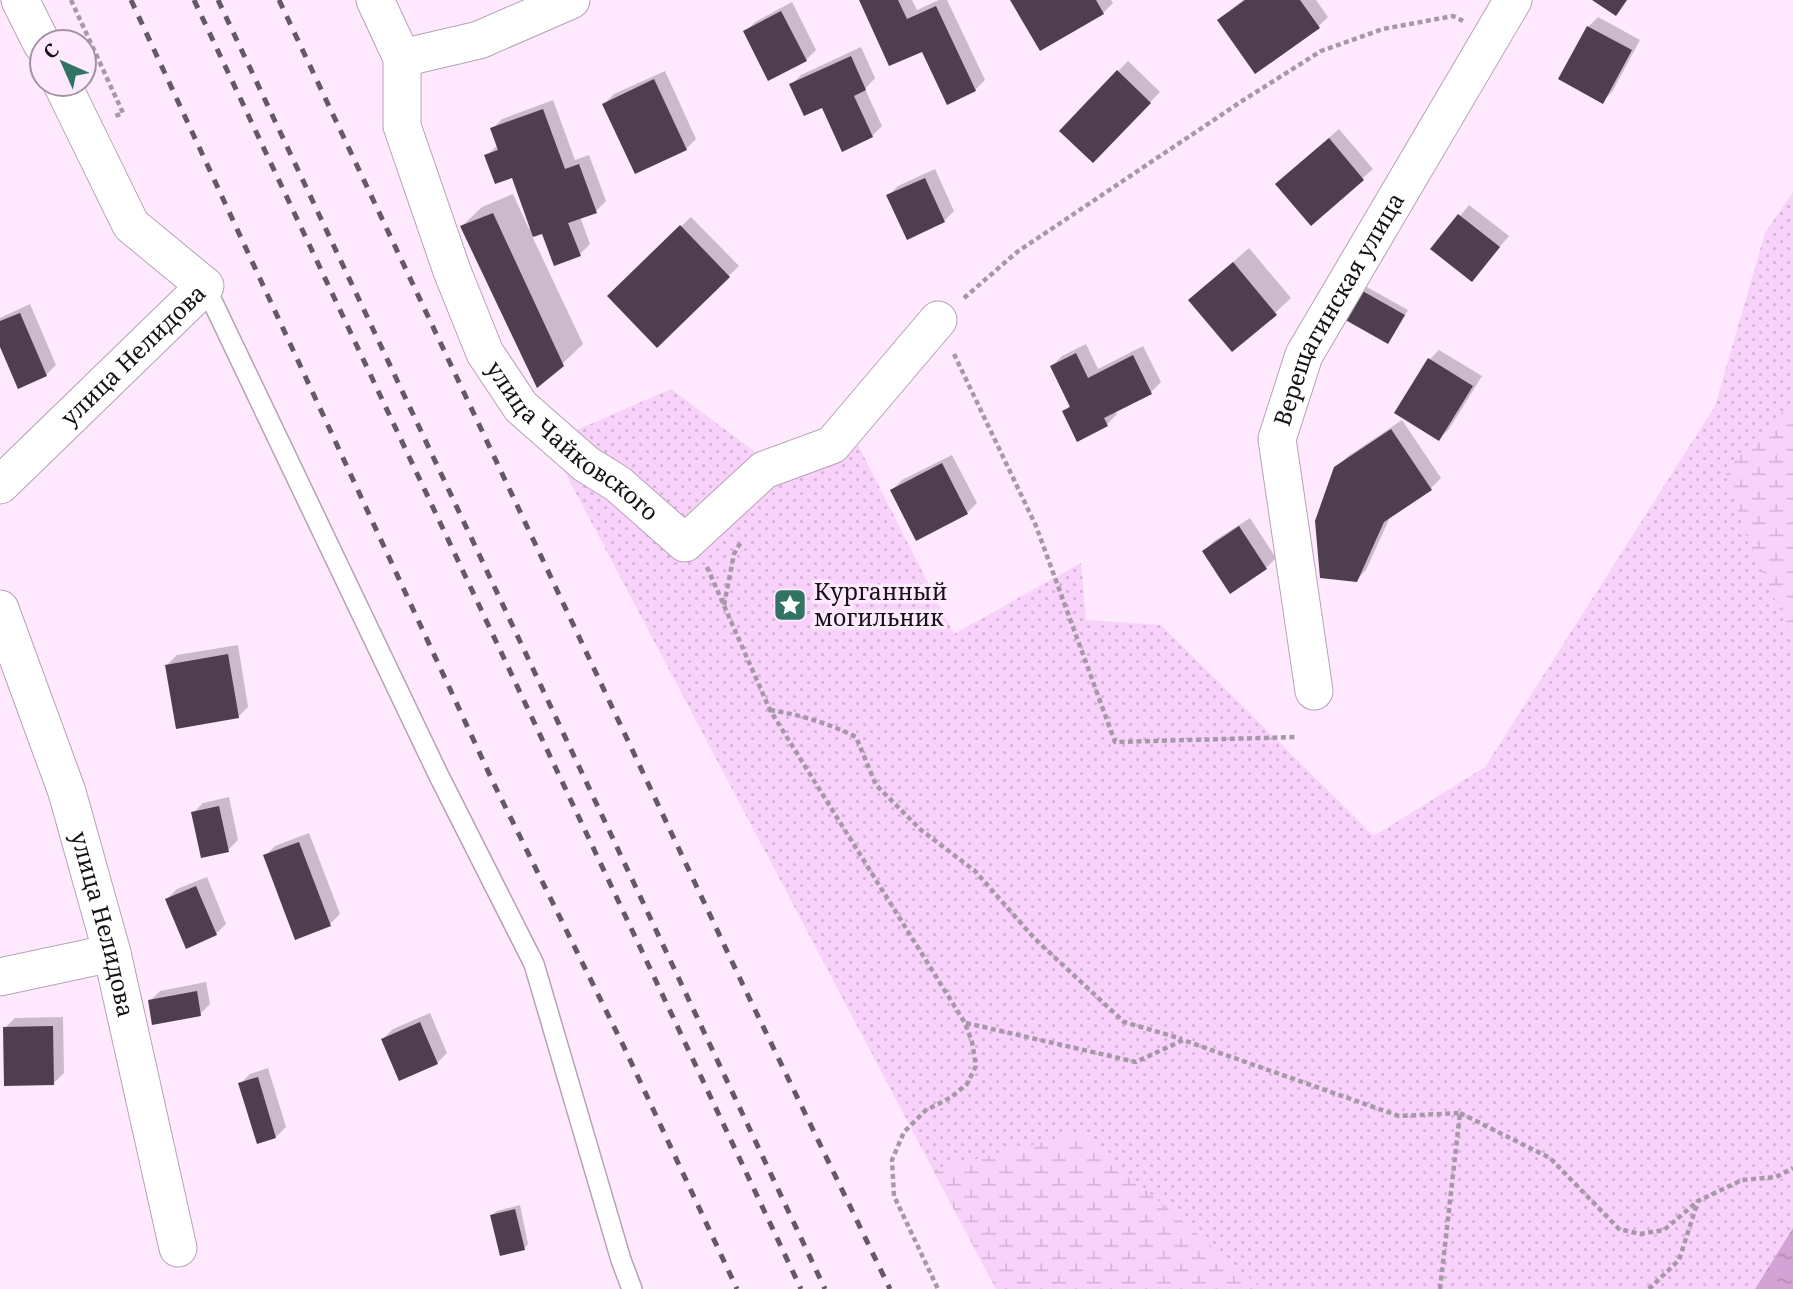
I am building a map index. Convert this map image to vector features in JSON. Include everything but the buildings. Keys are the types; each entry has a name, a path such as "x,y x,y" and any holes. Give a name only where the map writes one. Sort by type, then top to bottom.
{"street":[{"path":"20,0 34,28"},
{"name":"улица Чайковского","path":"375,0 402,58 402,126 452,271 485,353 521,407 586,464 618,484 685,543 764,470 832,445 938,320"},
{"path":"402,58 479,40 571,0"},
{"name":"Верещагинская улица","path":"1314,691 1277,439 1304,355 1513,0"},
{"name":"улица Нелидова","path":"0,485 205,286 131,225 69,98"},
{"name":"улица Нелидова","path":"0,609 67,792 112,953 178,1248"},
{"path":"0,977 112,953"}],"lane":[{"path":"205,286 438,774 534,964 621,1260 632,1289"}],"path":[{"path":"71,0 123,113 85,130"},
{"path":"1297,737 1115,742 1036,526 938,320 1017,251 1321,51 1382,29 1453,16 1493,34"},
{"path":"724,606 770,710 965,1023 972,1042 976,1066 967,1084 950,1098 926,1110 904,1132 892,1160 894,1196 938,1289"},
{"path":"770,710 801,715 830,724 856,737 876,785 921,830 975,871 995,897 1020,919 1035,939 1124,1022 1399,1116 1460,1113 1550,1158 1619,1229 1640,1234 1664,1230 1698,1200 1742,1180 1776,1177 1793,1168"},
{"path":"965,1023 1136,1062 1183,1040"},
{"path":"1440,1289 1460,1113"},
{"path":"1649,1289 1679,1260 1698,1200"}],"green space":[{"path":"1793,192 1793,1228 1755,1289 996,1289 549,442 671,389 779,470 858,445 954,634 1081,563 1086,620 1161,625 1374,836 1485,767 1715,406 1765,233"},
{"path":"1793,401 1793,639 1746,535 1725,471"},
{"path":"1079,1133 1262,1289 996,1289 933,1170"}],"water":[{"path":"1793,1228 1793,1289 1755,1289"}],"railway":[{"path":"131,0 493,782 624,1047 737,1289"},
{"path":"194,0 801,1289"},
{"path":"218,0 825,1289"},
{"path":"279,0 743,985 890,1289"}],"place":[{"name":"Курганный могильник","path":"790,605"}]}
